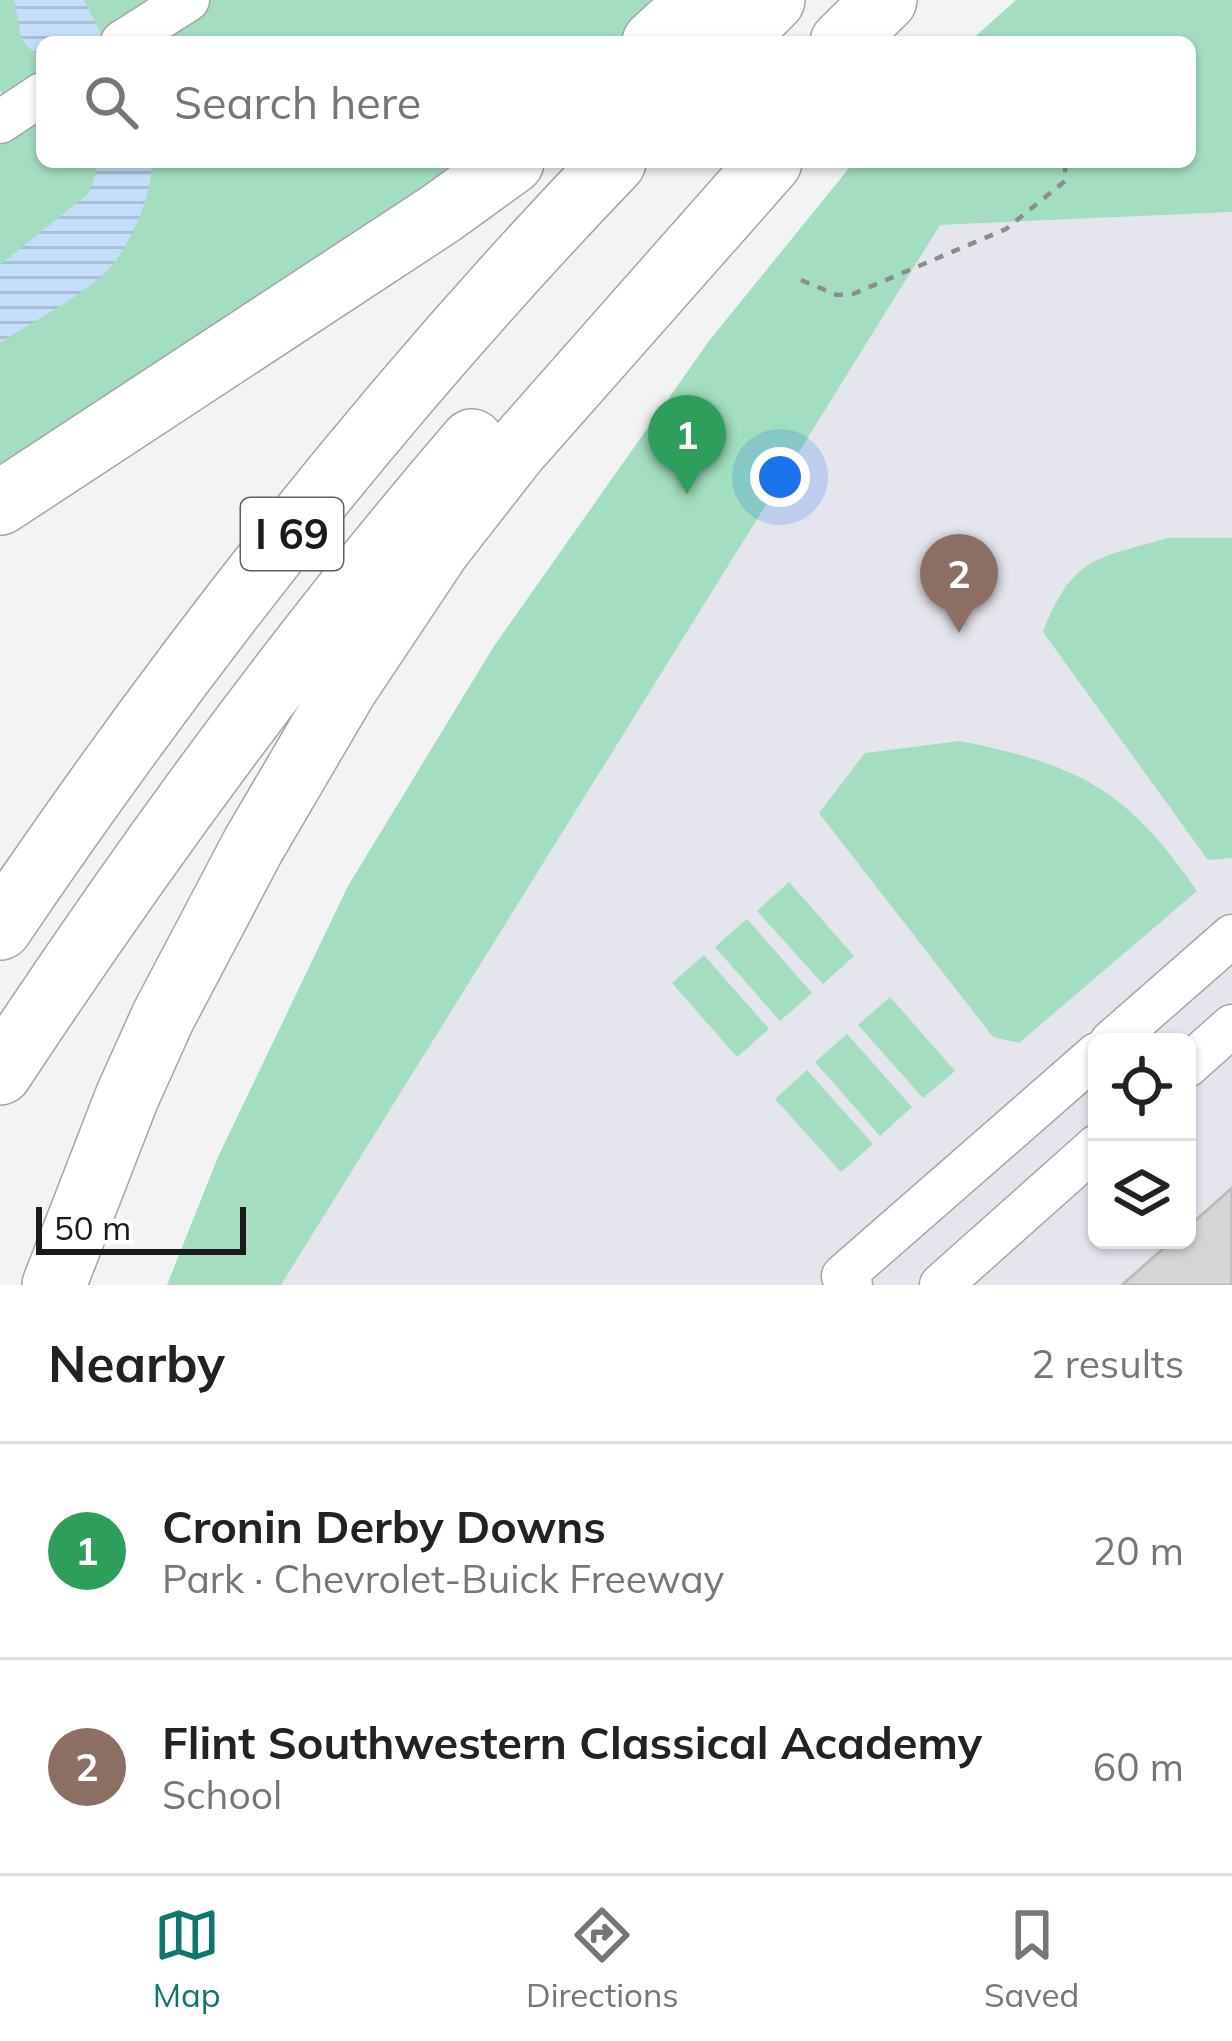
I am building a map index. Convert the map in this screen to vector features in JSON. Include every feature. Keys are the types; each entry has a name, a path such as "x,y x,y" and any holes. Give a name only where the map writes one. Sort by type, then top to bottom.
{"highway":[{"path":"661,36 700,0"},
{"path":"737,36 773,0"},
{"path":"848,36 886,0"},
{"path":"877,36 907,0"},
{"path":"0,503 504,168"},
{"name":"I 69","path":"0,928 207,641 326,492 418,378 609,168"},
{"name":"I 69","path":"0,1073 100,921 324,616 497,412 718,168"},
{"path":"54,1285 163,1017 298,766 393,613 514,452 765,168"}],"lane":[{"path":"131,36 188,0"},
{"path":"0,122 36,98"},
{"path":"1121,1033 1232,936"},
{"path":"1196,1058 1232,1026"},
{"path":"850,1285 843,1276 1088,1062"},
{"path":"941,1285 1088,1154"}],"path":[{"path":"801,280 837,295 853,294 1006,230 1065,181 1065,168"}],"shaded area":[{"path":"1232,212 1232,1285 281,1285 940,225"}],"green space":[{"path":"0,0 663,0 623,36 36,36 36,168 468,168 0,473 0,144 22,128 0,91"},
{"path":"1016,0 1232,0 1232,212 940,225 281,1285 167,1285 218,1157 348,886 494,646 709,341 849,168 1196,168 1196,36 976,36"},
{"path":"1168,538 1232,538 1232,858 1208,860 1043,632 1065,588 1089,564"},
{"path":"960,741 1038,760 1097,787 1147,828 1197,891 1019,1043 993,1037 819,813 865,753"},
{"path":"789,882 854,956 823,984 757,911"},
{"path":"747,919 812,993 780,1021 715,947"},
{"path":"704,955 769,1029 737,1057 672,983"},
{"path":"890,997 955,1071 923,1098 858,1025"},
{"path":"847,1034 912,1107 880,1136 815,1062"},
{"path":"807,1070 873,1144 841,1172 775,1099"}],"water":[{"path":"14,0 84,0 102,36 36,36 36,55 22,40"},
{"path":"97,168 151,168 143,206 113,264 67,302 0,343 0,265 89,193"}],"building":[{"path":"1232,1188 1232,1285 1122,1285 1163,1249 1196,1249 1196,1220"}],"place":[{"name":"Cronin Derby Downs","path":"687,494"},
{"name":"Flint Southwestern Classical Academy","path":"959,633"}]}
